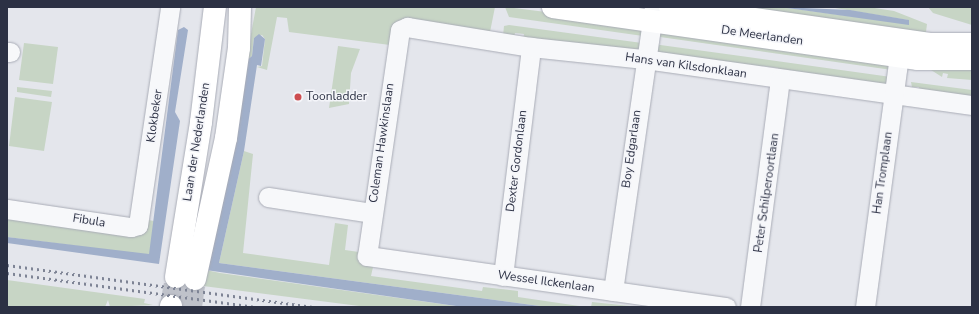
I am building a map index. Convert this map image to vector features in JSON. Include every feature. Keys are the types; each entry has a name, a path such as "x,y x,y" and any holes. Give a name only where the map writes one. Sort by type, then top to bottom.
{"main road":[{"name":"Laan der Nederlanden","path":"215,7 185,278 226,138 238,48 240,7"},
{"name":"Laan der Nederlanden","path":"238,48 249,7"},
{"name":"De Meerlanden","path":"553,7 652,14 901,47 972,44"},
{"name":"De Meerlanden","path":"670,7 901,47 923,59 972,59"}],"street":[{"name":"Klokbeker","path":"138,225 170,7"},
{"name":"Boy Edgarlaan","path":"613,291 644,59 652,14"},
{"name":"Hans van Kilsdonklaan","path":"400,30 407,27 531,47 644,59 780,79 894,92 972,105"},
{"name":"Coleman Hawkinslaan","path":"367,256 400,30"},
{"name":"Dexter Gordonlaan","path":"503,276 531,47"},
{"name":"Han Tromplaan","path":"865,307 901,47"},
{"name":"Peter Schilperoortlaan","path":"750,307 780,79"},
{"path":"268,197 373,213"},
{"name":"Fibula","path":"7,209 131,228 138,225"},
{"name":"Wessel Ilckenlaan","path":"367,256 726,307"}],"green space":[{"path":"256,7 495,7 490,32 404,21 390,45 289,32 287,18 277,17 267,70 257,67 262,66 265,39 262,35 254,38 252,56 246,61"},
{"path":"505,7 634,23 644,32 643,36 509,17"},
{"path":"690,7 780,7 909,24 908,20 829,7 868,7 894,11 927,24 925,40"},
{"path":"928,7 972,7 972,25 933,13"},
{"path":"509,25 642,43 636,52 523,41 524,34 515,33 514,38 503,36 504,26"},
{"path":"656,33 883,58 892,70 653,36"},
{"path":"24,43 58,47 53,84 19,80"},
{"path":"653,44 891,77 885,85 777,74 778,68 763,66 761,72 659,57"},
{"path":"338,46 360,49 351,73 349,104 329,108"},
{"path":"972,63 972,80 947,78 948,74 943,73 942,77 931,70 932,64"},
{"path":"911,82 972,90 972,100 918,93 919,87 912,87"},
{"path":"17,87 52,91 51,97 17,92"},
{"path":"15,97 52,102 44,151 9,146"},
{"path":"244,151 253,154 243,253 329,265 335,223 348,225 345,250 359,252 359,260 373,267 371,276 482,291 483,287 518,291 518,297 586,307 547,307 219,263"},
{"path":"28,218 49,222 49,225 124,235 148,220 154,221 151,250 149,254 140,254 7,237 7,219 27,222"},
{"path":"206,270 463,307 367,307 203,286"},
{"path":"7,280 145,299 144,303 153,305 110,307 108,300 105,307 7,307"},
{"path":"592,302 630,306 591,307"}],"water":[{"path":"780,7 850,10 909,20 909,25"},
{"path":"184,27 188,30 175,112 180,121 159,264 7,243 7,237 149,254 178,30"},
{"path":"259,34 265,39 261,66 257,65 244,151 219,263 547,307 463,307 206,270 246,61 252,56 254,38"}],"tunnel":[{"path":"171,306 176,277"},
{"path":"191,307 195,279"}],"railway":[{"path":"7,265 315,307"},
{"path":"7,273 256,307"}],"place":[{"name":"Toonladder","path":"298,97"}]}
